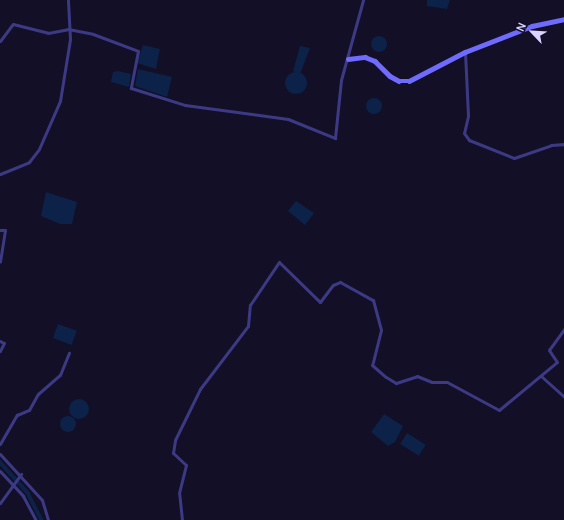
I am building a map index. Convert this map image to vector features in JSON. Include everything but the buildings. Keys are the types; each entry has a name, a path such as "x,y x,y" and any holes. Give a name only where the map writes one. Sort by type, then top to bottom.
{"street":[{"path":"0,174 30,162 39,149 60,101 70,39 68,29 68,0"},
{"path":"0,41 13,24 48,33 68,29 138,51 131,88 185,105 288,119 335,138 341,80 363,0"},
{"path":"348,59 365,57 375,61 390,76 399,81 408,82 465,52 532,26 564,19"},
{"path":"465,52 468,116 464,133 469,140 514,158 551,145 564,144"},
{"path":"0,230 6,230 0,262"},
{"path":"182,520 179,493 186,465 173,453 175,440 200,389 248,326 250,305 279,262 320,302 333,285 340,282 374,300 381,330 372,365 396,383 417,376 432,382 447,382 499,410 557,362 549,350 564,329"},
{"path":"0,341 4,343 0,351"},
{"path":"0,444 17,414 29,410 38,394 60,375 69,353"},
{"path":"541,376 564,398"},
{"path":"0,454 21,474 42,500 48,520"},
{"path":"0,471 12,483 30,506 36,520"},
{"path":"0,503 12,483 21,474"}],"water":[{"path":"427,0 450,0 447,9 427,6"},
{"path":"379,36 386,41 387,44 382,51 379,52 372,47 371,44 376,37"},
{"path":"143,45 160,49 156,69 137,63"},
{"path":"300,46 310,48 300,74 293,71"},
{"path":"138,69 172,77 167,97 135,86"},
{"path":"118,71 131,74 129,87 111,82 113,72"},
{"path":"296,72 304,75 307,83 304,91 296,94 288,91 285,83 288,75"},
{"path":"371,98 377,98 382,103 380,112 377,114 371,114 366,109 366,103"},
{"path":"46,192 77,202 72,224 60,224 41,216"},
{"path":"296,201 314,213 305,225 288,211"},
{"path":"58,324 77,331 72,345 53,338"},
{"path":"79,399 86,402 89,409 86,416 79,419 72,416 69,409 72,402"},
{"path":"384,414 403,426 395,442 388,446 371,432"},
{"path":"68,416 75,421 76,424 71,431 68,432 61,427 60,424 65,417"},
{"path":"407,433 426,445 419,456 400,444"}],"waterway":[{"path":"0,462 28,493 42,520"}]}
